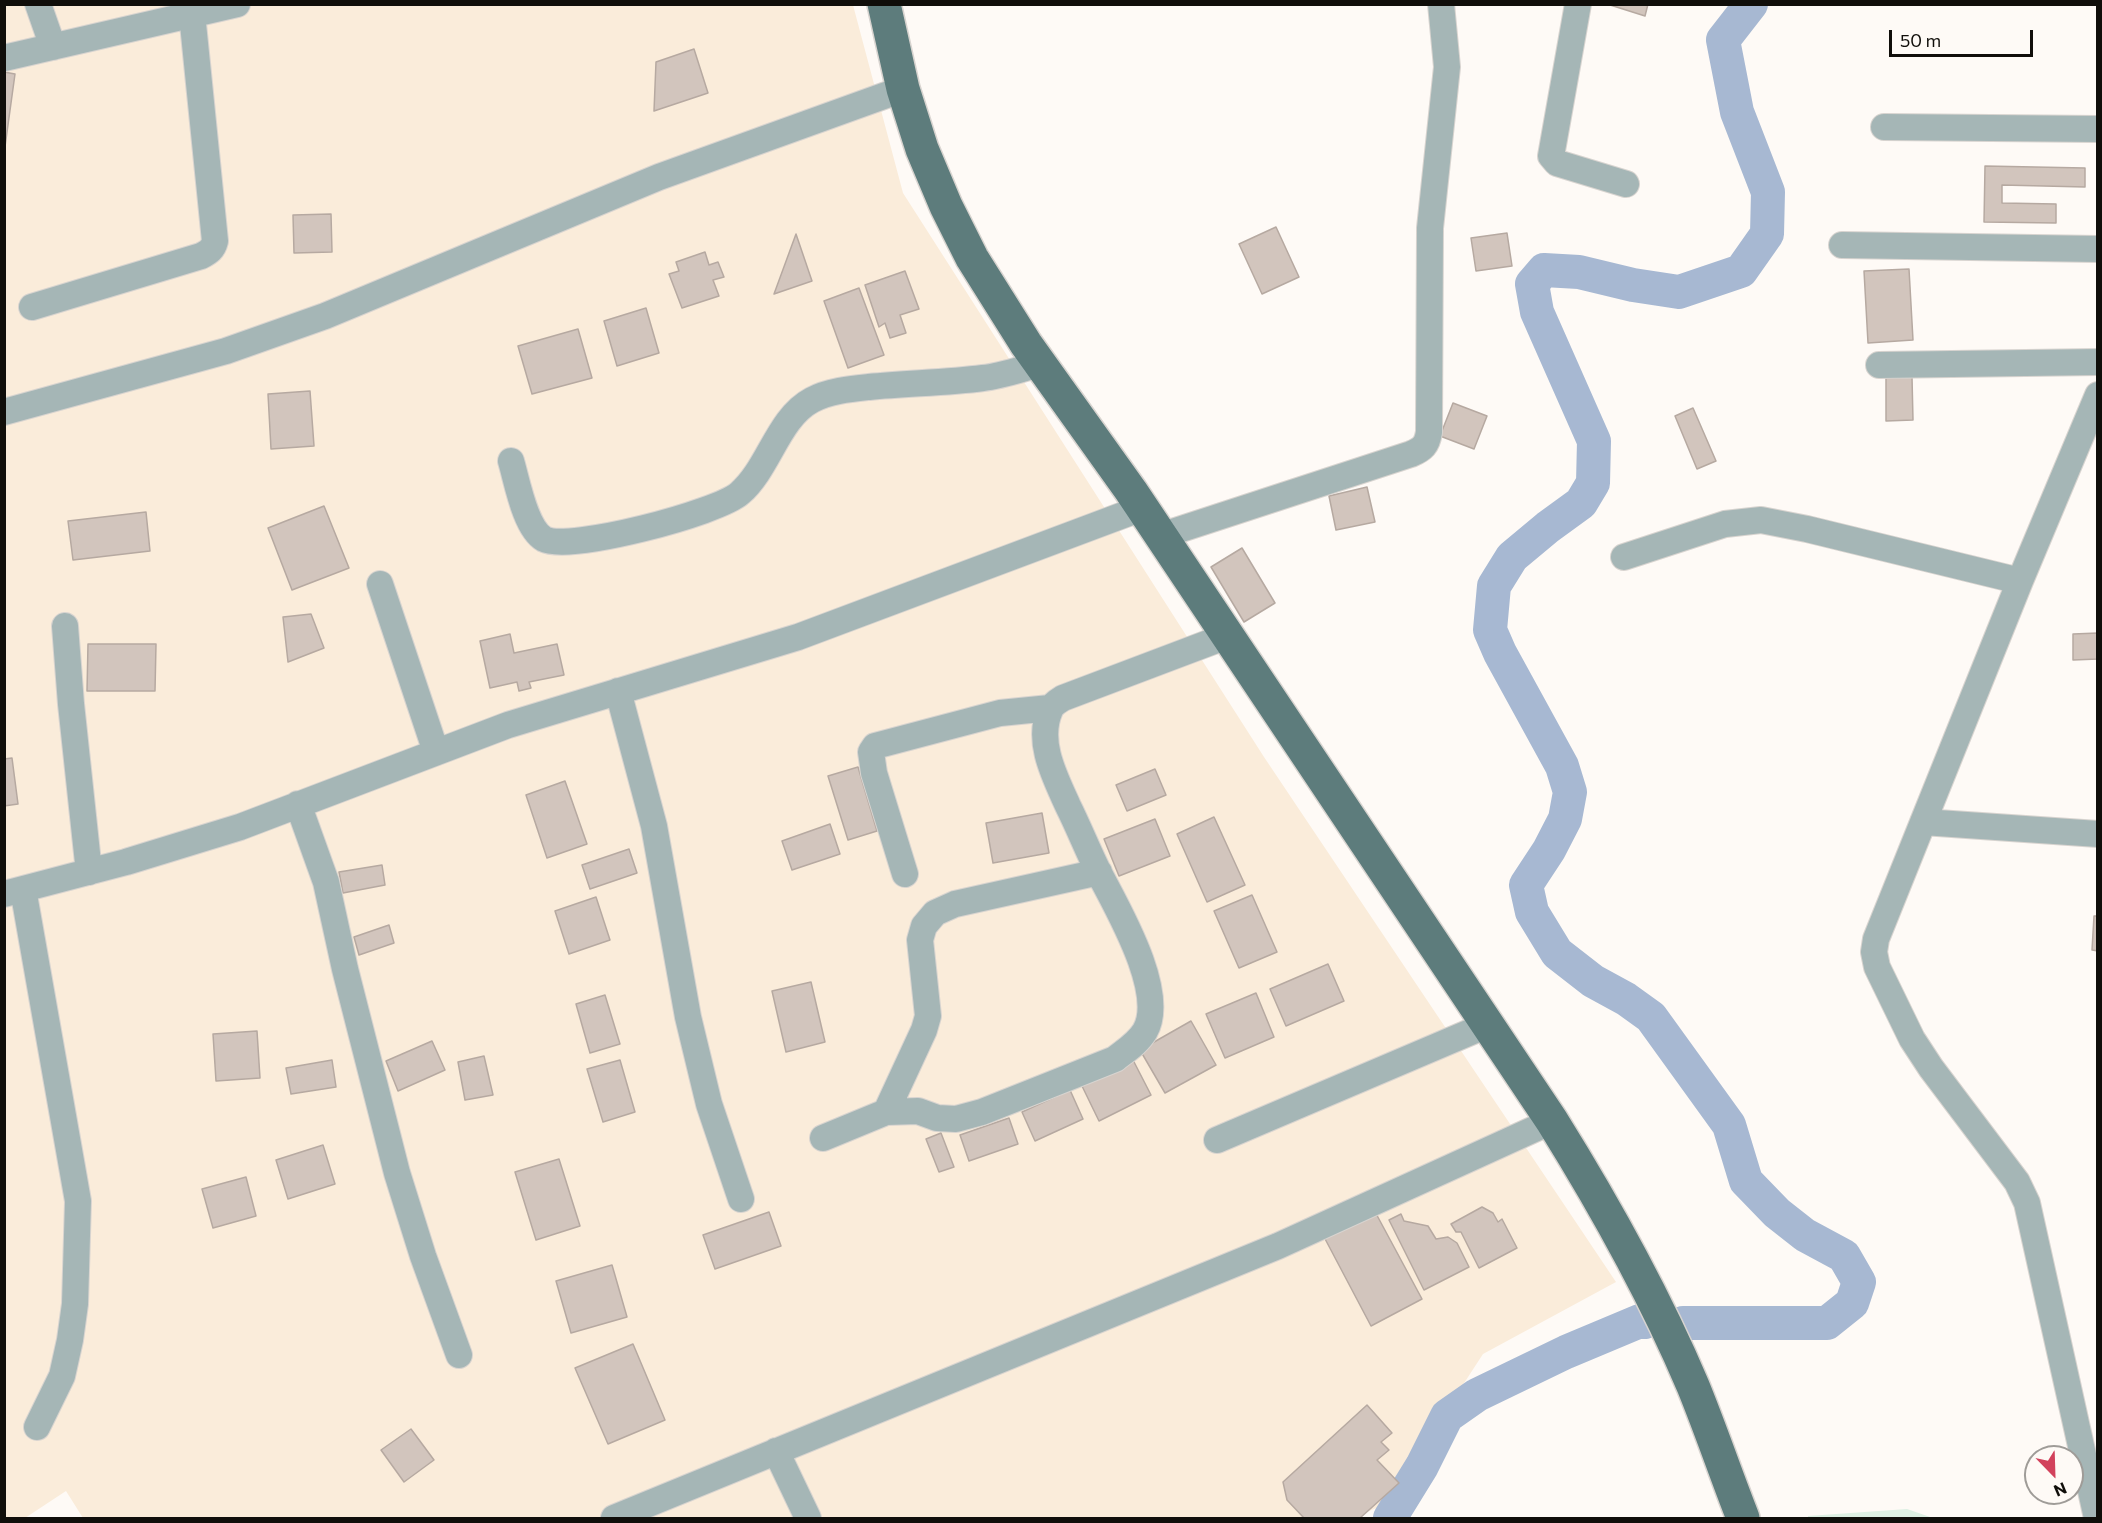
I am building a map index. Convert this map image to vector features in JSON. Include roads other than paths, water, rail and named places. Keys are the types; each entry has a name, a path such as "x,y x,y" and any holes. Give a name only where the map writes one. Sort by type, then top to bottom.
{"main road":[{"path":"884,4 903,89 922,149 946,206 972,258 1040,364 1142,508 1590,1181 1644,1282 1693,1387 1743,1518"}],"street":[{"path":"38,4 53,47"},
{"path":"4,58 237,4"},
{"path":"1160,536 1412,454 1422,450 1427,443 1429,432 1430,228 1446,67 1441,4"},
{"path":"1578,4 1551,156 1557,163 1626,184"},
{"path":"32,307 201,256 214,247 192,14"},
{"path":"4,412 226,351 326,316 660,177 903,89"},
{"path":"1884,127 2097,129"},
{"path":"1842,245 2097,249"},
{"path":"1879,365 2097,362"},
{"path":"511,461 530,523 544,539 563,543 666,524 714,508 738,495 754,480 794,414 810,401 825,394 892,385 985,378 1040,364"},
{"path":"2097,395 1876,939 1874,952 1877,967 1912,1039 1930,1068 2017,1182 2027,1203 2097,1518"},
{"path":"37,1427 62,1376 70,1340 75,1304 78,1201 14,892 229,831 508,725 798,637 1142,508"},
{"path":"1624,557 1725,524 1761,520 2020,581"},
{"path":"380,584 436,752"},
{"path":"65,626 89,872"},
{"path":"905,874 874,774 871,752 875,746 1000,713 1050,708 1063,698 1227,636"},
{"path":"618,691 654,826 686,1006 704,1082 741,1199"},
{"path":"823,1138 886,1112 918,1111 937,1118 956,1119 982,1112 1115,1059 1130,1048 1145,1031 1150,1010 1145,973 1123,917 1098,872 1051,767 1045,732 1050,708"},
{"path":"298,804 326,882 345,969 397,1173 423,1256 459,1355"},
{"path":"1923,822 2097,834"},
{"path":"886,1112 928,1016 920,940 924,926 935,913 955,904 1098,872"},
{"path":"1216,1140 1487,1025"},
{"path":"614,1518 654,1511 776,1451 1278,1246 1552,1121"},
{"path":"776,1451 808,1518"}],"waterway":[{"path":"1683,1323 1827,1323 1852,1303 1859,1282 1844,1256 1805,1235 1777,1213 1746,1181 1729,1125 1651,1017 1626,999 1593,981 1557,953 1532,912 1526,885 1549,850 1565,819 1570,792 1562,766 1500,653 1490,630 1494,586 1512,557 1581,503 1593,483 1594,441 1537,312 1532,284 1544,270 1579,272 1633,285 1679,292 1741,271 1767,234 1768,192 1737,112 1723,40 1751,4"},
{"path":"1390,1518 1422,1466 1447,1416 1477,1395 1566,1352 1640,1321 1645,1322"}]}
